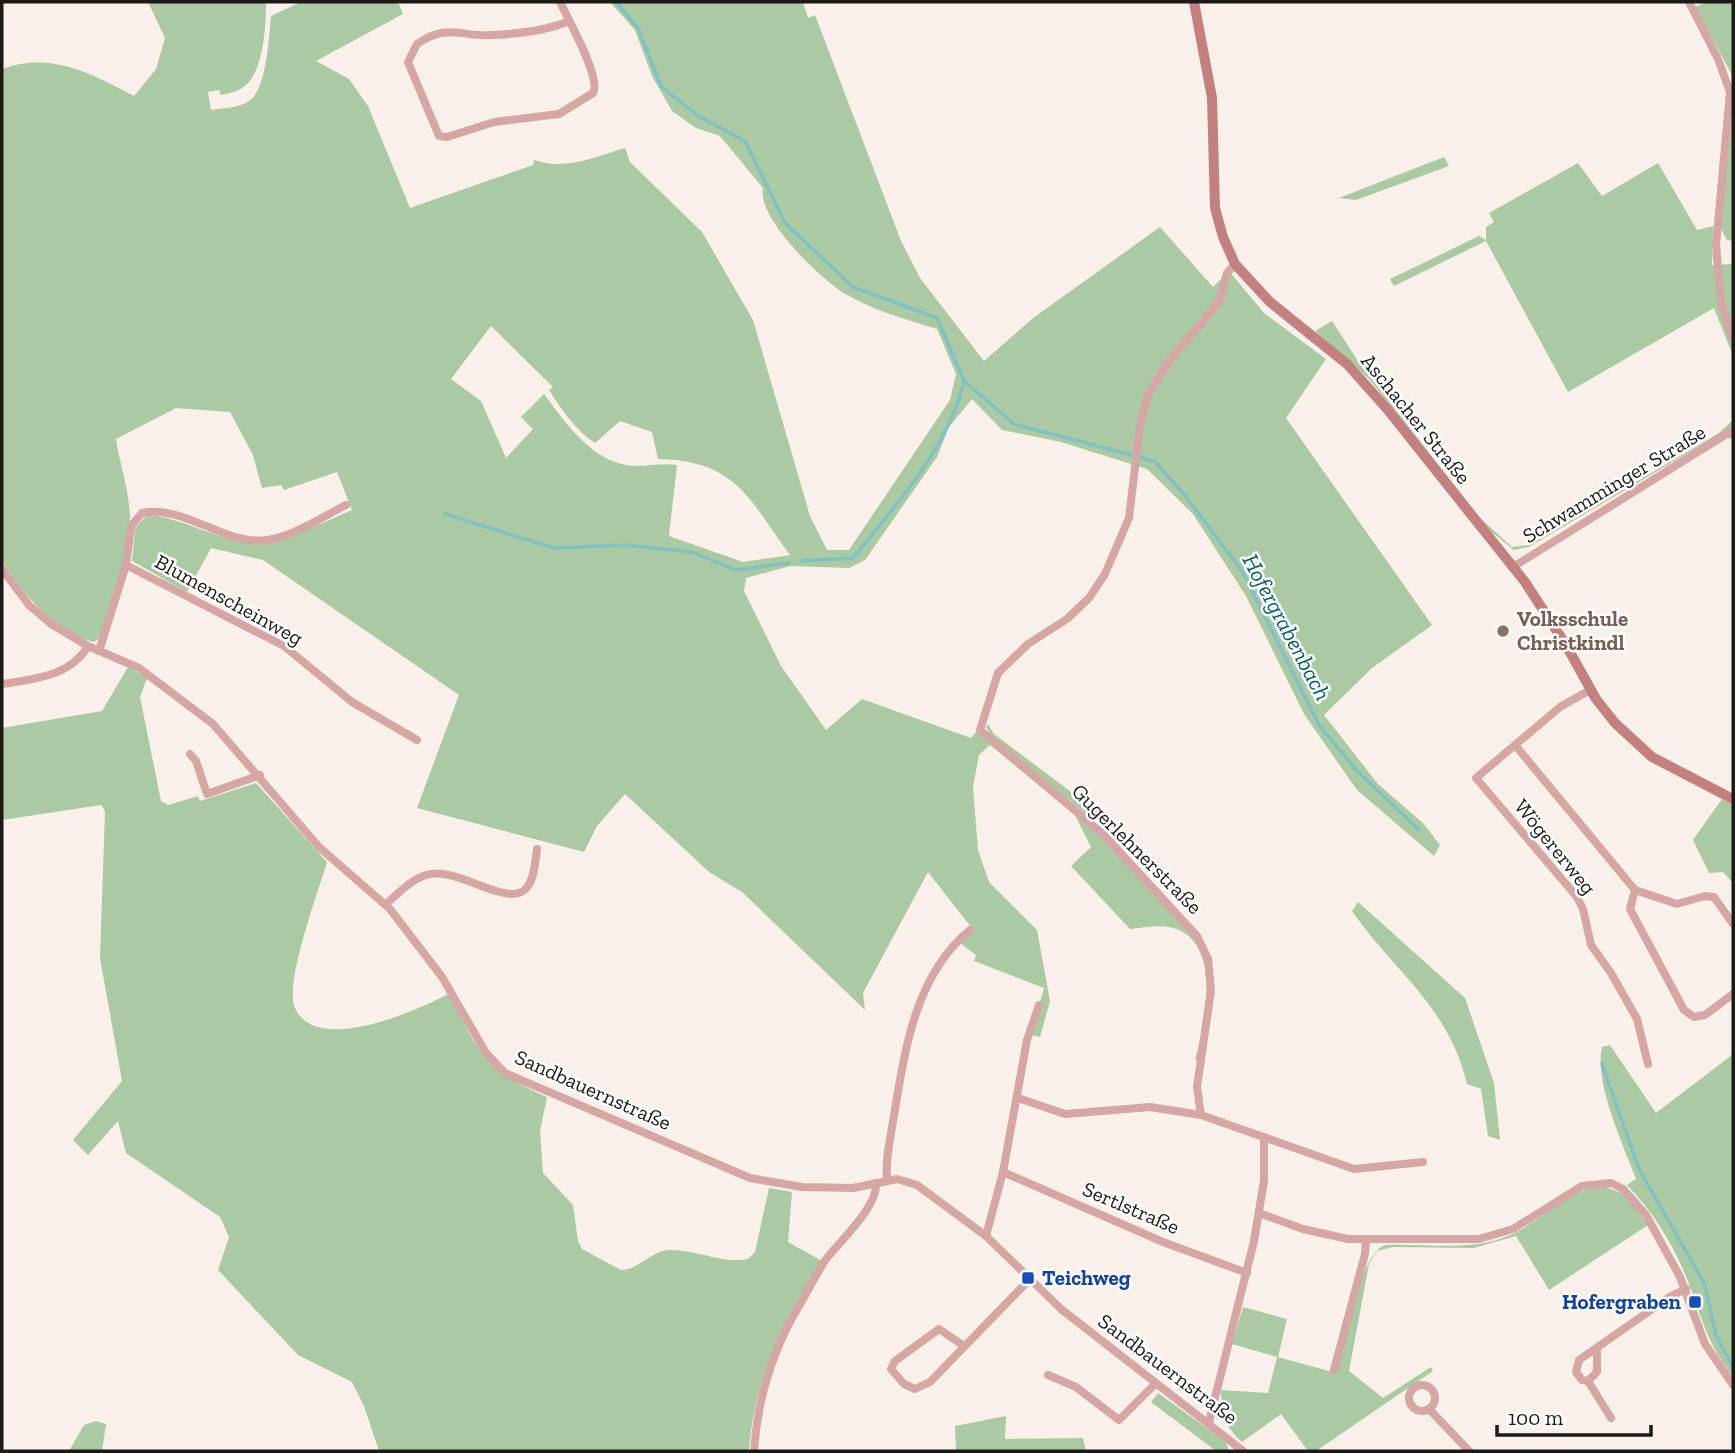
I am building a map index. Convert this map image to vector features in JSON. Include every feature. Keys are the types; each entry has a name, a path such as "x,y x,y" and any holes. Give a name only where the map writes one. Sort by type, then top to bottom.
{"street":[{"path":"560,2 569,21 594,77 593,93 559,114 494,122 447,137 439,136 408,62 417,44 445,31 491,35 554,26 569,21"},
{"name":"Aschacher Straße","path":"1194,2 1212,98 1215,208 1223,237 1235,264 1258,292 1360,377 1513,567 1552,622 1590,690 1608,715 1640,748 1667,766 1733,799"},
{"path":"1689,2 1718,59 1730,92 1717,209 1717,254 1721,303 1733,339"},
{"name":"Gugerlehnerstraße","path":"1201,1115 1197,1087 1211,990 1204,948 1171,906 1104,835 980,730 987,700 998,673 1028,644 1067,619 1088,598 1105,575 1129,518 1138,464 1143,408 1152,386 1169,360 1215,309 1223,294 1227,273 1235,264"},
{"name":"Schwamminger Straße","path":"1513,567 1731,433"},
{"path":"99,651 126,565 131,526 142,513 159,512 236,536 265,540 287,534 346,505"},
{"name":"Blumenscheinweg","path":"126,565 284,646 352,702 417,740"},
{"name":"Sandbauernstraße","path":"2,569 29,605 51,624 88,646 139,668 188,702 221,732 319,847 386,904 442,977 486,1053 505,1073 750,1178 773,1184 822,1188 853,1188 887,1179 908,1181 932,1193 986,1236 1061,1309 1155,1384 1209,1422 1239,1450"},
{"path":"2,684 54,674 80,657 88,646"},
{"name":"Wögererweg","path":"1590,690 1560,707 1476,778 1577,897 1583,909 1591,945 1611,973 1637,1019 1648,1064"},
{"name":"Wögererweg","path":"1515,745 1635,890"},
{"path":"190,754 196,761 207,794 260,775"},
{"path":"386,904 413,881 437,873 457,875 506,895 517,896 527,889 532,879 537,849"},
{"path":"1733,924 1714,897 1706,896 1677,904 1635,890 1630,909 1634,921 1684,1010 1693,1017 1705,1015 1733,994"},
{"path":"887,1179 896,1107 914,1015 940,964 955,942 970,930"},
{"path":"986,1236 1003,1172 1027,1040 1039,1005"},
{"path":"1018,1098 1065,1114 1150,1107 1201,1115 1354,1169 1423,1162"},
{"path":"1209,1422 1247,1273 1259,1213 1265,1171 1264,1137"},
{"name":"Sertlstraße","path":"1003,1172 1163,1242 1247,1273"},
{"path":"1259,1213 1325,1235 1366,1240 1479,1239 1498,1235 1530,1220 1582,1185 1602,1182 1623,1189 1636,1201 1660,1239 1686,1289 1704,1344 1733,1385"},
{"path":"754,1451 766,1381 792,1318 823,1264 868,1206 875,1194 876,1183"},
{"path":"1334,1370 1365,1254 1366,1240"},
{"path":"964,1346 939,1329 895,1361 891,1369 904,1384 915,1389 923,1387 964,1346 1029,1280"},
{"path":"1611,1418 1588,1381 1578,1376 1577,1365 1597,1348 1686,1289"},
{"path":"1588,1381 1597,1372 1597,1348"},
{"path":"1048,1375 1076,1387 1119,1420 1155,1384"},
{"path":"1429,1409 1469,1451"}],"green space":[{"path":"148,2 266,2 263,45 253,77 235,91 221,95 219,90 208,92 211,110 241,105 255,95 266,62 271,16 301,2 398,2 403,14 316,61 349,79 368,106 410,208 533,165 534,160 569,163 625,148 630,162 702,232 753,320 810,516 827,550 849,550 950,400 956,374 937,329 888,314 853,298 831,284 805,260 769,215 763,188 720,136 696,128 672,111 652,76 635,30 610,2 803,2 808,18 815,15 901,241 920,278 984,361 1033,318 1160,227 1213,287 1229,271 1264,313 1326,359 1286,418 1432,625 1372,668 1324,715 1378,784 1424,824 1440,845 1434,856 1357,790 1304,714 1246,596 1193,514 1147,469 1061,442 1002,430 972,399 949,427 937,457 865,560 849,568 790,566 746,578 744,591 781,666 826,730 862,699 971,738 977,731 1103,837 1198,941 1205,966 1199,949 1189,936 1173,928 1158,926 1130,929 1071,866 1091,847 1075,815 990,745 979,755 973,787 978,850 989,882 1037,930 1050,1001 1040,1037 1031,1035 1044,988 974,961 976,955 960,943 971,927 928,872 863,993 865,1010 742,892 709,872 625,794 597,826 584,852 417,808 459,695 263,560 211,548 187,592 132,561 135,528 147,515 173,520 236,540 261,541 302,532 352,510 337,472 284,490 281,485 262,488 253,455 230,412 176,408 116,439 130,510 127,549 120,579 102,636 94,642 65,629 52,621 30,599 2,561 2,69 20,64 54,64 87,73 134,96 156,69 165,38","holes":["491,326 553,387 549,390 575,426 595,443 620,421 652,432 658,459 685,461 723,475 751,500 790,555 743,562 669,536 677,465 627,465 602,456 580,438 544,394 521,417 533,429 506,458 481,401 451,379"]},
{"path":"1707,2 1733,2 1733,88 1732,75 1695,7"},
{"path":"1733,107 1733,241 1727,240 1720,227"},
{"path":"1444,157 1449,166 1356,200 1339,198"},
{"path":"1578,163 1602,196 1658,163 1697,230 1713,226 1712,265 1733,264 1733,356 1714,308 1568,392 1486,241 1394,286 1390,279 1479,236 1486,240 1486,227 1494,222 1489,213"},
{"path":"1332,321 1360,364 1480,518 1512,547 1529,545 1719,433 1733,420 1733,440 1720,434 1529,547 1514,550 1488,529 1369,379 1315,331"},
{"path":"128,667 147,678 140,697 161,801 168,805 198,796 200,801 256,783 327,862 298,958 294,979 295,1008 306,1022 324,1028 345,1029 392,1018 448,994 485,1057 508,1077 547,1097 540,1131 543,1173 573,1205 578,1241 582,1249 621,1270 634,1267 657,1253 671,1250 729,1260 748,1259 755,1252 769,1188 792,1192 788,1242 822,1261 784,1329 765,1374 757,1398 749,1451 379,1451 364,1406 352,1382 298,1355 218,1270 229,1237 220,1217 126,1153 118,1121 88,1155 73,1140 122,1081 100,958 105,811 101,805 2,820 2,728 102,711"},
{"path":"988,724 994,734 1099,813 1092,819 992,737 986,727"},
{"path":"1722,799 1733,805 1733,883 1723,872 1709,873 1693,840"},
{"path":"1358,902 1465,998 1494,1083 1500,1140 1488,1136 1481,1089 1467,1084 1447,1032 1434,1011 1352,911"},
{"path":"1205,966 1207,985 1206,1015 1198,1061 1195,1060 1206,1006"},
{"path":"1610,1045 1656,1113 1732,1055 1733,1377 1709,1338 1688,1280 1674,1251 1648,1209 1627,1185 1636,1179 1611,1113 1602,1078 1602,1047"},
{"path":"1603,1186 1624,1194 1648,1225 1549,1290 1516,1236 1474,1248 1393,1247 1377,1251 1385,1245 1463,1245 1493,1241 1520,1230 1578,1193"},
{"path":"1377,1251 1369,1264 1349,1371 1383,1398 1431,1367 1433,1371 1316,1451 1308,1451 1281,1414 1242,1442 1227,1425 1221,1390 1268,1393 1277,1357 1232,1344 1243,1307 1287,1319 1278,1357 1336,1373 1360,1282 1368,1265"},
{"path":"1158,1393 1226,1442 1229,1451 1216,1451 1151,1402"},
{"path":"1006,1416 1005,1439 1083,1438 1086,1451 956,1451 955,1426"},
{"path":"96,1421 106,1424 102,1451 69,1451 84,1425"}],"waterway":[{"name":"Hofergrabenbach","path":"616,2 638,28 661,86 698,116 745,141 785,223 853,287 937,318 964,381 1014,424 1154,461 1184,494 1242,571 1319,725 1356,770 1419,830"},
{"path":"801,561 853,558 919,475 946,429 964,381"},
{"path":"445,514 554,548 626,545 692,552 735,570 789,563"},
{"name":"Hofergrabenbach","path":"1602,1064 1639,1169 1704,1283 1716,1335 1733,1368"}],"place":[{"name":"Volksschule Christkindl","path":"1503,631"},
{"name":"Teichweg","path":"1028,1278"},
{"name":"Hofergraben","path":"1695,1302"}]}
